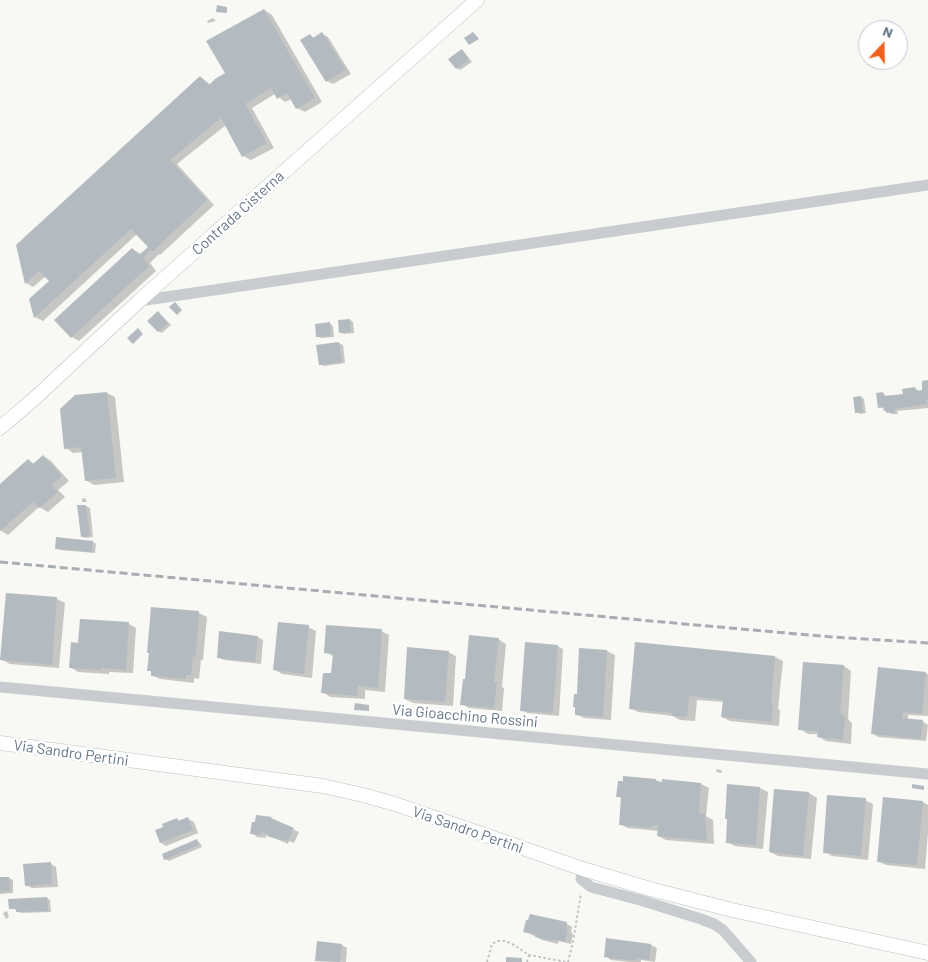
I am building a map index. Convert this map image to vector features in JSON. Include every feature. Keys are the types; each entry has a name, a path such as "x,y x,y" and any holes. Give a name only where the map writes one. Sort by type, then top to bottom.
{"main road":[{"name":"Contrada Cisterna","path":"0,428 34,399 139,301 477,0"},
{"name":"Via Sandro Pertini","path":"0,743 347,791 395,804 582,869 650,889 732,910 928,953"}],"street":[{"path":"139,301 928,185"},
{"name":"Via Gioacchino Rossini","path":"0,688 928,774"},
{"path":"582,869 581,880 591,887 640,900 714,924 723,930 750,962"}],"path":[{"path":"487,962 492,944 497,941 505,941 529,955 567,962 573,942 581,890 584,883"},
{"path":"527,962 529,955"}],"building":[{"path":"217,5 227,7 227,13 216,12"},
{"path":"264,9 315,98 296,109 287,93 277,99 271,88 245,104 267,143 242,157 221,118 170,160 207,200 152,252 151,250 143,258 149,266 71,338 54,320 132,248 139,255 148,247 131,229 34,318 29,299 49,281 39,271 25,284 16,245 200,76 209,85 225,73 206,41"},
{"path":"322,32 346,70 326,82 300,40 310,34 313,38"},
{"path":"473,32 479,39 469,45 464,38"},
{"path":"462,49 469,60 456,69 448,59"},
{"path":"175,302 182,310 177,315 169,307"},
{"path":"158,311 168,323 158,332 147,321"},
{"path":"350,319 351,332 339,333 338,320"},
{"path":"330,322 331,336 316,337 315,324"},
{"path":"138,328 143,334 133,344 127,338"},
{"path":"339,342 342,362 319,365 316,345"},
{"path":"928,380 927,404 894,409 895,412 886,413 883,407 878,408 876,393 883,392 884,396 903,394 902,389 915,387 916,391 922,390 922,381"},
{"path":"107,392 116,478 85,481 81,447 64,449 60,409 75,395"},
{"path":"861,396 863,412 855,413 853,397"},
{"path":"43,455 62,476 52,485 58,492 39,508 33,502 0,531 0,484 28,459 33,464"},
{"path":"77,505 86,505 90,536 81,537"},
{"path":"56,537 93,541 92,552 55,549"},
{"path":"6,593 57,597 52,665 0,660"},
{"path":"151,607 199,611 196,657 193,656 191,675 186,675 186,679 151,676 151,671 147,671"},
{"path":"80,619 129,622 126,670 69,668 71,642 78,643"},
{"path":"278,622 309,625 304,674 273,670"},
{"path":"326,625 382,629 378,688 358,686 357,696 321,693 323,673 331,673 333,654 324,653"},
{"path":"219,631 258,636 255,662 217,658"},
{"path":"469,635 499,638 494,682 497,682 494,708 460,705 463,679 465,679"},
{"path":"525,642 558,645 553,713 520,711"},
{"path":"635,642 775,656 771,722 721,717 723,700 689,696 687,717 671,716 672,713 629,709"},
{"path":"407,647 449,651 445,702 404,699"},
{"path":"579,648 607,650 603,717 575,715 575,707 573,707 574,694 577,694"},
{"path":"803,662 844,665 840,713 845,717 843,740 817,737 818,731 798,730"},
{"path":"878,667 926,672 922,714 903,712 902,718 923,720 921,739 871,734"},
{"path":"355,703 369,705 369,711 354,710"},
{"path":"623,776 656,779 656,781 662,782 662,779 701,783 699,813 705,814 707,841 657,836 658,825 652,825 652,828 619,825 621,797 616,797 618,781 623,781"},
{"path":"727,784 760,787 756,845 726,843"},
{"path":"912,784 924,786 924,790 912,788"},
{"path":"774,789 809,792 803,856 769,852"},
{"path":"827,795 866,798 861,856 823,853"},
{"path":"883,797 923,801 917,865 877,862"},
{"path":"256,815 272,817 294,828 288,841 267,836 268,834 261,832 261,835 250,834 252,822 255,822"},
{"path":"188,817 193,830 160,843 155,830 163,827 162,824 177,818 178,821"},
{"path":"197,839 199,845 164,860 162,854"},
{"path":"51,862 52,884 25,886 23,864"},
{"path":"0,877 9,877 10,891 0,892"},
{"path":"47,897 48,911 16,912 16,909 9,909 8,899"},
{"path":"530,914 567,922 566,929 568,929 565,942 535,937 536,935 523,932 526,920 528,920"},
{"path":"606,938 651,944 649,960 636,958 636,961 604,957"},
{"path":"317,941 342,944 340,962 315,961"},
{"path":"506,957 522,958 522,962 506,962"}],"railway":[{"path":"0,562 832,637 928,643"}]}
